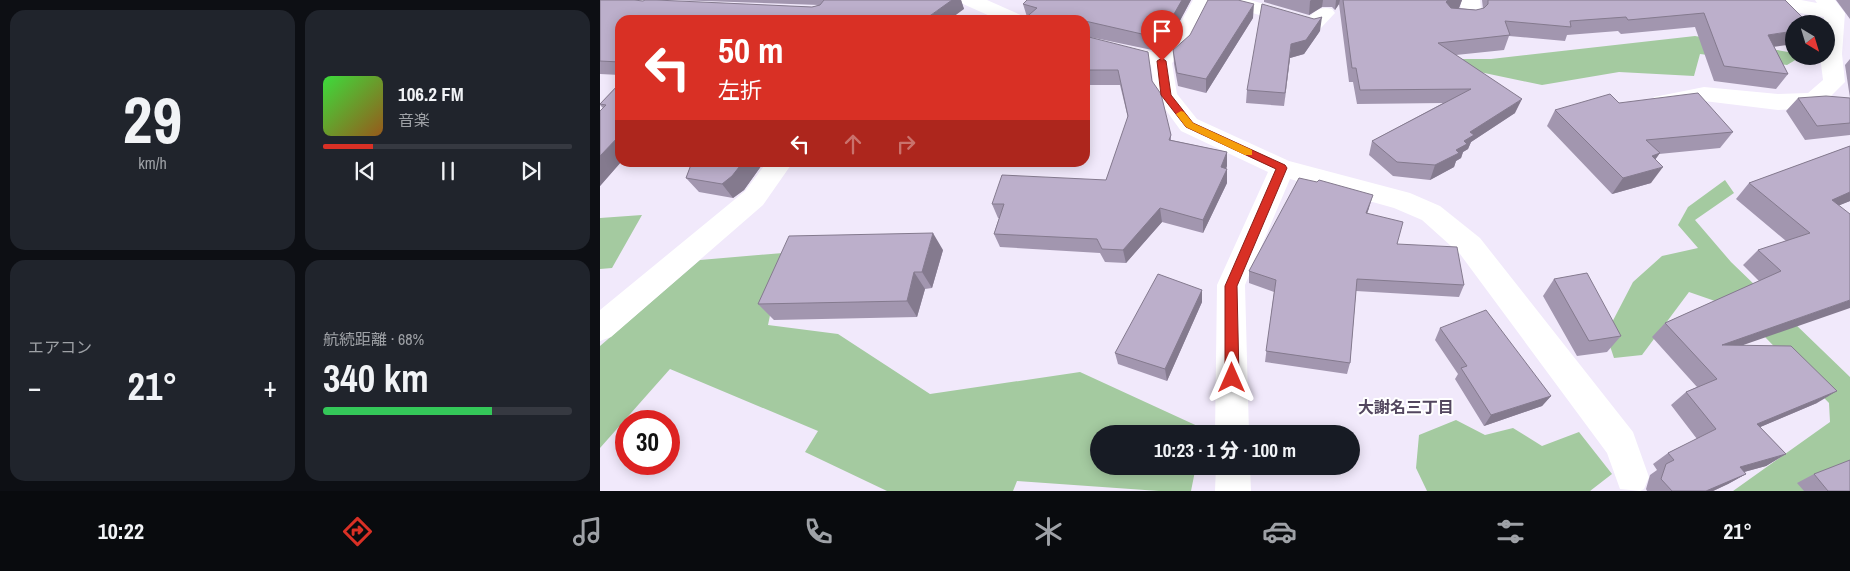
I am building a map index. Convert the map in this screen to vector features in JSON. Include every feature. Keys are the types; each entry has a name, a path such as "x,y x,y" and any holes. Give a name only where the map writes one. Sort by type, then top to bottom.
{"street":[{"path":"970,0 988,15"},
{"path":"991,15 1015,0"},
{"path":"1162,61 1178,48 1202,1 1206,0"},
{"path":"1229,0 1313,25 1325,13"},
{"path":"1454,16 1472,16 1470,0"},
{"path":"1651,104 1704,94 1778,102 1814,100 1834,82 1831,54 1830,6 1792,4 1784,0"},
{"path":"1090,44 1162,61"},
{"path":"1162,61 1166,95 1189,125 1282,168 1401,200 1432,213 1470,246 1621,444 1632,477"},
{"path":"600,328 754,198 778,167"},
{"path":"1232,425 1231,286 1282,168"},
{"path":"1233,475 1233,491"}],"green space":[{"path":"1695,36 1785,51 1785,65 1700,54 1694,76 1619,72 1542,85 1456,67 1462,59 1491,59"},
{"path":"1725,180 1734,193 1695,220 1731,262 1850,377 1850,462 1812,491 1733,491 1830,422 1829,403 1738,309 1689,292 1642,355 1614,358 1606,334 1633,282 1662,256 1698,248 1678,225 1688,207"},
{"path":"642,215 612,268 600,269 600,218"},
{"path":"783,253 768,325 838,334 930,394 1080,372 1195,425 1090,425 1090,475 1194,475 1191,491 1159,491 1017,481 1013,491 887,491 805,452 818,431 670,369 634,410 615,410 615,431 600,448 600,346 700,260"},
{"path":"1456,420 1485,435 1513,428 1542,446 1579,432 1612,474 1590,491 1427,491 1416,468 1419,435"}],"building":[{"path":"600,0 656,0 812,7 820,5 824,0 952,0 931,15 615,15 615,62 600,61"},
{"path":"1027,0 1182,0 1166,28 1155,37 1090,22 1090,15 1029,15 1037,8 1023,4"},
{"path":"1208,0 1238,0 1254,4 1206,79 1177,73 1173,50 1190,35"},
{"path":"1343,0 1448,0 1446,2 1451,8 1476,10 1484,8 1488,4 1488,0 1785,0 1800,15 1785,15 1785,32 1768,35 1788,74 1724,66 1704,13 1628,20 1626,17 1570,21 1571,27 1505,21 1510,35 1438,43 1522,99 1470,132 1474,135 1464,141 1467,144 1456,150 1459,153 1435,165 1397,162 1372,141 1471,89 1360,90 1356,68 1352,68"},
{"path":"1262,4 1314,19 1322,17 1306,40 1291,44 1285,93 1247,90"},
{"path":"1090,37 1148,52 1152,81 1161,94 1171,135 1169,140 1227,152 1221,167 1227,169 1203,220 1160,208 1123,250 1102,249 1097,239 994,234 1004,204 992,204 1002,175 1106,180 1128,116 1118,70 1090,70"},
{"path":"615,88 615,140 600,156 600,111 606,105 600,104"},
{"path":"1698,93 1733,132 1646,140 1660,153 1652,156 1663,167 1623,178 1555,110 1610,94 1619,103"},
{"path":"1826,96 1850,98 1850,123 1817,126 1798,98"},
{"path":"1850,146 1850,192 1832,200 1850,214 1850,300 1722,345 1791,346 1837,391 1757,424 1786,454 1740,467 1746,474 1706,491 1672,491 1661,479 1666,464 1674,460 1668,453 1716,429 1686,392 1717,379 1665,323 1781,271 1758,250 1810,233 1749,183"},
{"path":"690,167 739,167 722,184 686,178"},
{"path":"1299,178 1317,182 1319,180 1373,195 1366,213 1403,222 1397,244 1457,247 1464,285 1357,279 1350,363 1266,351 1276,280 1249,271"},
{"path":"933,233 922,272 914,272 907,301 758,304 789,236"},
{"path":"1587,273 1621,336 1589,341 1554,279"},
{"path":"1158,274 1202,290 1165,369 1115,353"},
{"path":"1486,310 1551,396 1491,415 1461,368 1467,366 1440,328"},
{"path":"1850,460 1850,491 1828,491 1814,474"}],"slow traffic":[{"path":"1181,114 1189,125 1248,152"}],"district":[{"name":"大謝名三丁目","path":"1406,407"}],"route":[{"path":"1162,61 1166,95 1189,125 1282,168 1231,286 1232,378"}]}
